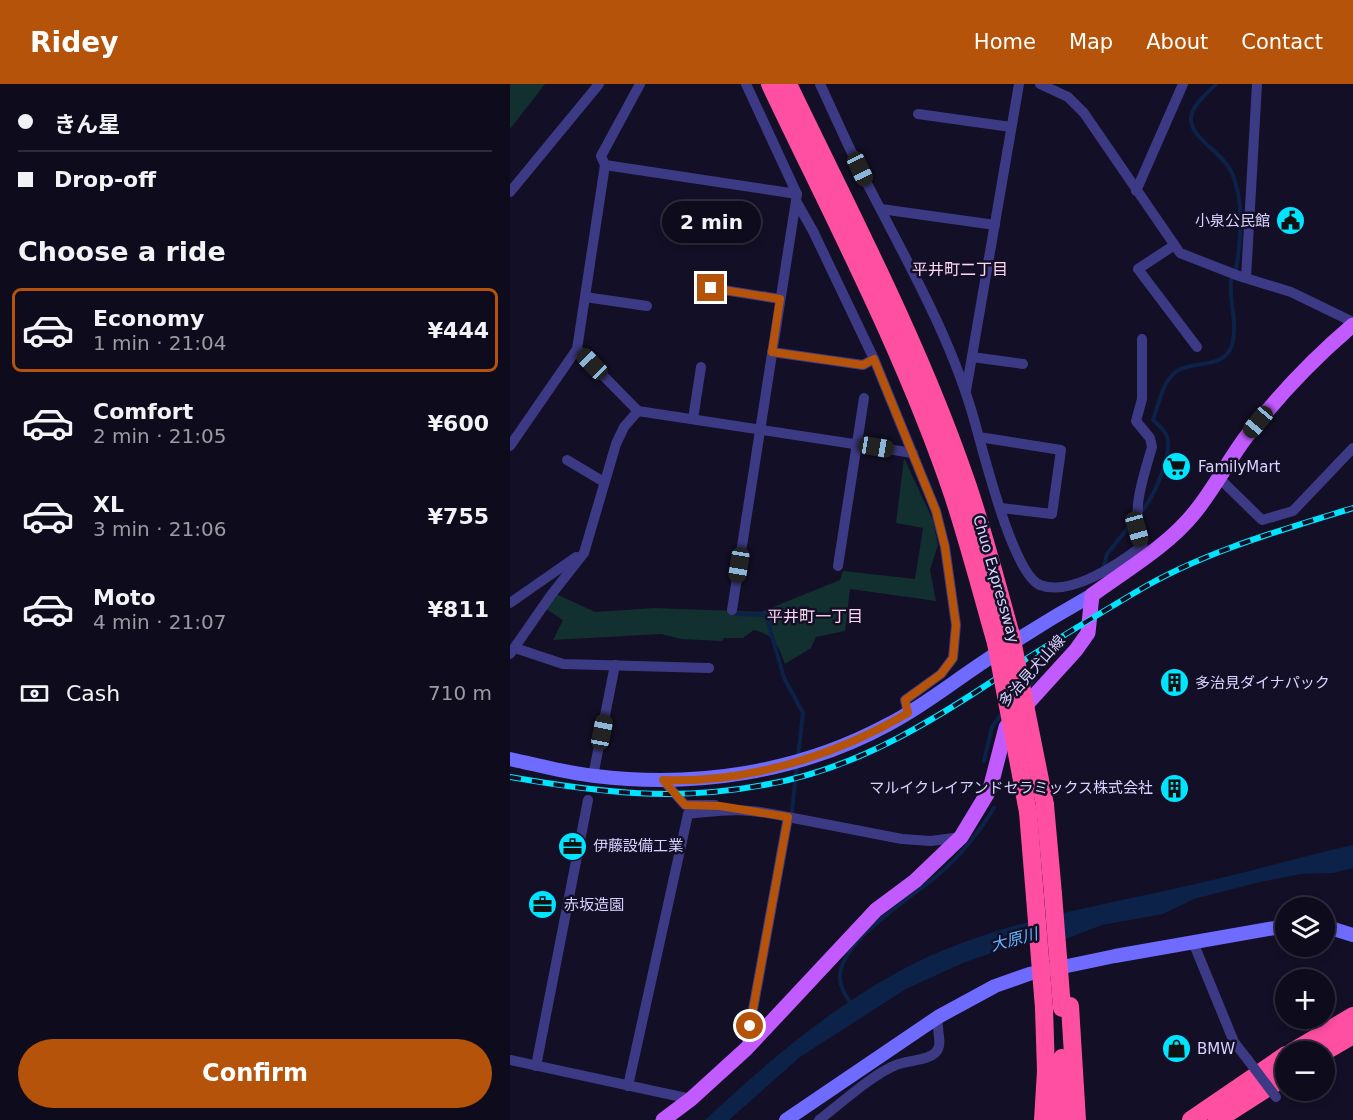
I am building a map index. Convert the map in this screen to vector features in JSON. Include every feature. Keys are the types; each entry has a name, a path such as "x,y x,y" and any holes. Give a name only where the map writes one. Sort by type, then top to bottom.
{"highway":[{"name":"Chuo Expressway","path":"770,84 893,346 934,445 1003,639 1028,813 1047,898"},
{"name":"Chuo Expressway","path":"788,84 911,343 947,430 981,528 1003,639 1045,805 1047,898 1058,1007 1060,1120"},
{"path":"1047,898 1058,1007 1077,1120"},
{"name":"Chuo Expressway","path":"1043,1120 1046,1071 1058,1007"},
{"path":"1311,1041 1353,1016"},
{"path":"1335,1046 1353,1035"},
{"path":"1191,1120 1275,1063"},
{"path":"1034,1120 1035,1093 1046,1071"},
{"path":"1217,1120 1275,1083"}],"main road":[{"path":"1092,595 1144,551 1195,513 1218,477 1270,408 1321,351 1353,323"},
{"name":"多治見犬山線","path":"663,1120 691,1099 746,1049 876,910 915,881 961,837 990,789 1006,727 1077,650 1088,633 1092,595"}],"street":[{"path":"512,186 599,84"},
{"path":"510,446 577,349 605,165 601,156 640,84"},
{"path":"746,84 796,198 874,359 936,511 945,547 956,625 953,658 941,674 905,700 908,713"},
{"path":"820,84 966,391 1000,508 1020,565 1038,584 1057,589 1111,569 1144,551 1137,529 1136,507 1152,447 1150,438 1136,422 1142,399 1142,339"},
{"path":"966,391 1019,84"},
{"path":"1040,84 1068,97 1084,113 1173,246 1180,253 1243,278 1291,292 1353,323"},
{"path":"1136,191 1183,84"},
{"path":"1243,278 1257,84"},
{"path":"918,114 1011,127"},
{"path":"605,165 796,198"},
{"path":"732,610 796,198"},
{"path":"881,209 995,225"},
{"path":"1173,246 1138,269 1197,348"},
{"path":"711,288 780,299"},
{"path":"585,297 647,306"},
{"path":"577,349 638,411 913,453"},
{"path":"772,352 863,365 874,359"},
{"path":"972,357 1023,364"},
{"path":"693,419 700,367"},
{"path":"838,566 864,398"},
{"path":"638,411 624,427 604,482 584,553 551,595 513,651 563,664 709,668"},
{"path":"979,437 1061,450 1052,514 1000,508"},
{"path":"1218,477 1262,520 1293,511 1353,448"},
{"path":"567,460 604,482"},
{"path":"510,603 584,553"},
{"path":"510,759 593,776 663,780 715,779 810,757 854,742 908,713 1053,617 1092,595"},
{"path":"593,776 615,665"},
{"path":"663,780 685,805 753,809 902,839 931,841 961,837"},
{"path":"536,1066 588,800"},
{"path":"628,1086 688,814 727,808"},
{"path":"746,1049 788,817"},
{"path":"786,1120 938,1017 995,986 1029,974 1275,928"},
{"path":"1335,929 1353,934"},
{"path":"1193,942 1234,1042 1275,1096"},
{"path":"819,1120 892,1066 909,1059 931,1056 938,1050 940,1041 936,1029 938,1017"},
{"path":"510,1060 691,1099"}],"green space":[{"path":"510,84 545,84 510,129"},
{"path":"904,458 933,520 938,545 930,570 936,601 850,589 845,631 816,637 811,648 785,664 771,638 754,630 743,638 724,638 722,641 681,639 661,634 553,640 563,620 546,609 556,594 595,612 655,608 761,612 840,580 843,571 915,579 923,528 896,523"}],"water":[{"name":"大原川","path":"1353,845 1353,868 1333,873 1301,874 1260,882 1194,899 1163,914 1102,925 1055,943 1029,940 963,963 906,989 800,1057 729,1120 705,1120 754,1076 831,1014 886,979 950,948 1059,914 1208,881"}],"waterway":[{"path":"1141,512 1157,486 1168,452 1166,434 1153,420 1164,387 1177,371 1222,358 1228,353 1234,337 1231,289 1237,264 1241,218 1236,184 1228,166 1197,134 1191,121 1196,105 1216,84"},
{"path":"1103,569 1107,554 1136,518"},
{"path":"736,614 766,615 784,678 803,713 798,757"},
{"path":"1028,686 1035,679 1038,668 1065,645"},
{"path":"984,761 992,727 1002,713"},
{"path":"792,811 797,764"},
{"path":"851,1004 840,980 842,965 851,950 880,920 949,865 970,842 994,808"}],"railway":[{"path":"510,777 608,791 670,794 735,790 804,776 838,765 904,735 1067,633 1161,578 1214,554 1353,508"}],"place":[{"name":"小泉公民館","path":"1291,221"},
{"name":"FamilyMart","path":"1177,467"},
{"name":"多治見ダイナパック","path":"1174,683"},
{"name":"マルイクレイアンドセラミックス株式会社","path":"1174,788"},
{"name":"伊藤設備工業","path":"572,846"},
{"name":"赤坂造園","path":"543,905"},
{"name":"BMW","path":"1176,1049"}],"district":[{"name":"平井町二丁目","path":"960,269"},
{"name":"平井町一丁目","path":"815,616"}],"route":[{"path":"711,288 780,299 772,352 863,365 874,359 936,511 945,547 956,625 953,658 941,674 905,700 908,713 890,724 854,742 774,767 715,779 663,780 685,805 753,809 788,817 750,1026"}]}
